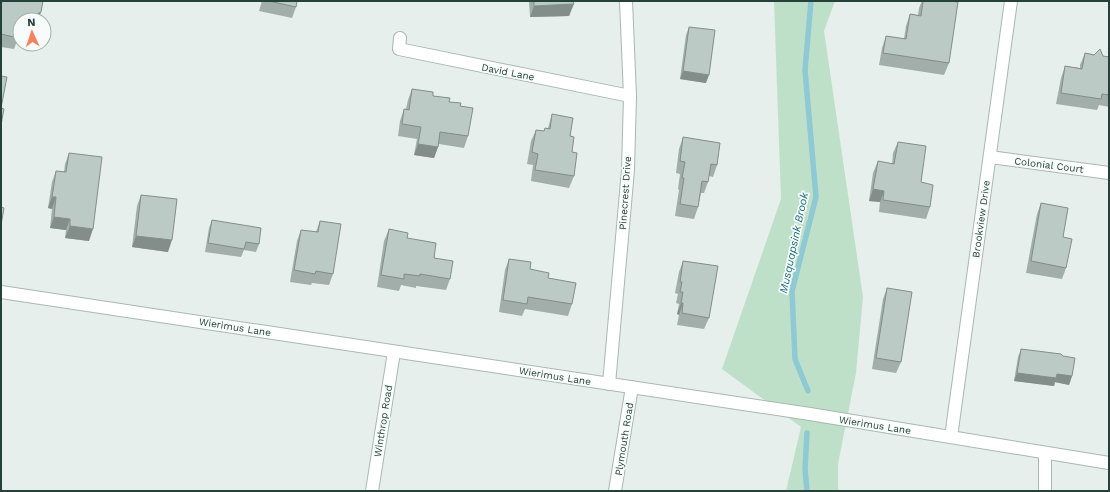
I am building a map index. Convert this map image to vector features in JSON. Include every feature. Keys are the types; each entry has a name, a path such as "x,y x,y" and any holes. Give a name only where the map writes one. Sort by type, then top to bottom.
{"street":[{"name":"Pinecrest Drive","path":"609,384 628,170 630,96 626,1"},
{"name":"Brookview Drive","path":"951,437 1011,1"},
{"name":"David Lane","path":"400,38 399,49 630,96"},
{"name":"Colonial Court","path":"990,157 1109,173"},
{"name":"Wierimus Lane","path":"1,292 609,384 1109,463"},
{"name":"Winthrop Road","path":"372,491 394,352"},
{"name":"Plymouth Road","path":"615,491 632,388"},
{"path":"1045,453 1045,491"}],"green space":[{"path":"774,1 835,1 824,31 863,297 856,373 838,464 838,491 786,491 801,427 722,369 781,199"}],"building":[{"path":"2,1 43,1 41,12 12,12 12,37 1,34"},
{"path":"269,1 297,1 296,7"},
{"path":"534,1 573,1 574,4 534,6"},
{"path":"923,1 958,2 949,63 883,53 886,36 906,39 910,14 921,16"},
{"path":"689,27 715,30 709,75 683,71"},
{"path":"1100,49 1103,56 1109,57 1109,95 1102,94 1101,99 1061,93 1065,66 1082,69 1085,53 1094,55"},
{"path":"1,76 7,77 1,108"},
{"path":"412,89 433,92 433,96 450,98 449,102 461,103 460,106 473,108 468,136 440,132 438,147 418,144 421,127 402,124 404,109 409,110"},
{"path":"1,108 4,109 1,125"},
{"path":"552,114 573,118 570,136 574,137 572,152 577,153 574,176 535,170 538,154 532,152 536,130 544,131 545,128 550,129"},
{"path":"683,137 720,143 717,165 711,164 708,182 702,181 698,207 680,204 685,162 680,161"},
{"path":"898,142 926,146 921,182 933,185 930,207 883,200 884,191 873,189 878,161 894,164"},
{"path":"69,153 102,157 93,229 70,226 70,219 54,217 56,197 52,197 56,171 66,172"},
{"path":"141,195 177,199 172,240 136,236"},
{"path":"1041,203 1068,208 1063,237 1072,239 1066,268 1031,261"},
{"path":"1,207 4,208 1,225"},
{"path":"212,220 261,228 259,244 246,242 244,249 208,243"},
{"path":"320,221 341,224 333,274 316,271 315,274 294,270 301,230 318,232"},
{"path":"389,229 408,233 407,238 436,243 434,258 453,261 450,279 420,274 420,276 404,274 404,279 381,275"},
{"path":"509,259 531,262 530,269 549,273 548,278 576,283 572,304 528,297 527,304 503,300"},
{"path":"683,261 718,266 709,318 682,313 683,303 681,303 683,292 680,292 682,282 680,282"},
{"path":"887,288 912,292 901,362 876,358"},
{"path":"1021,349 1061,354 1063,356 1075,358 1072,376 1057,374 1056,378 1017,373"}],"waterway":[{"name":"Musquapsink Brook","path":"808,391 795,359 792,291 816,197 805,70 811,1"},
{"name":"Musquapsink Brook","path":"807,433 805,469 807,491"}]}
